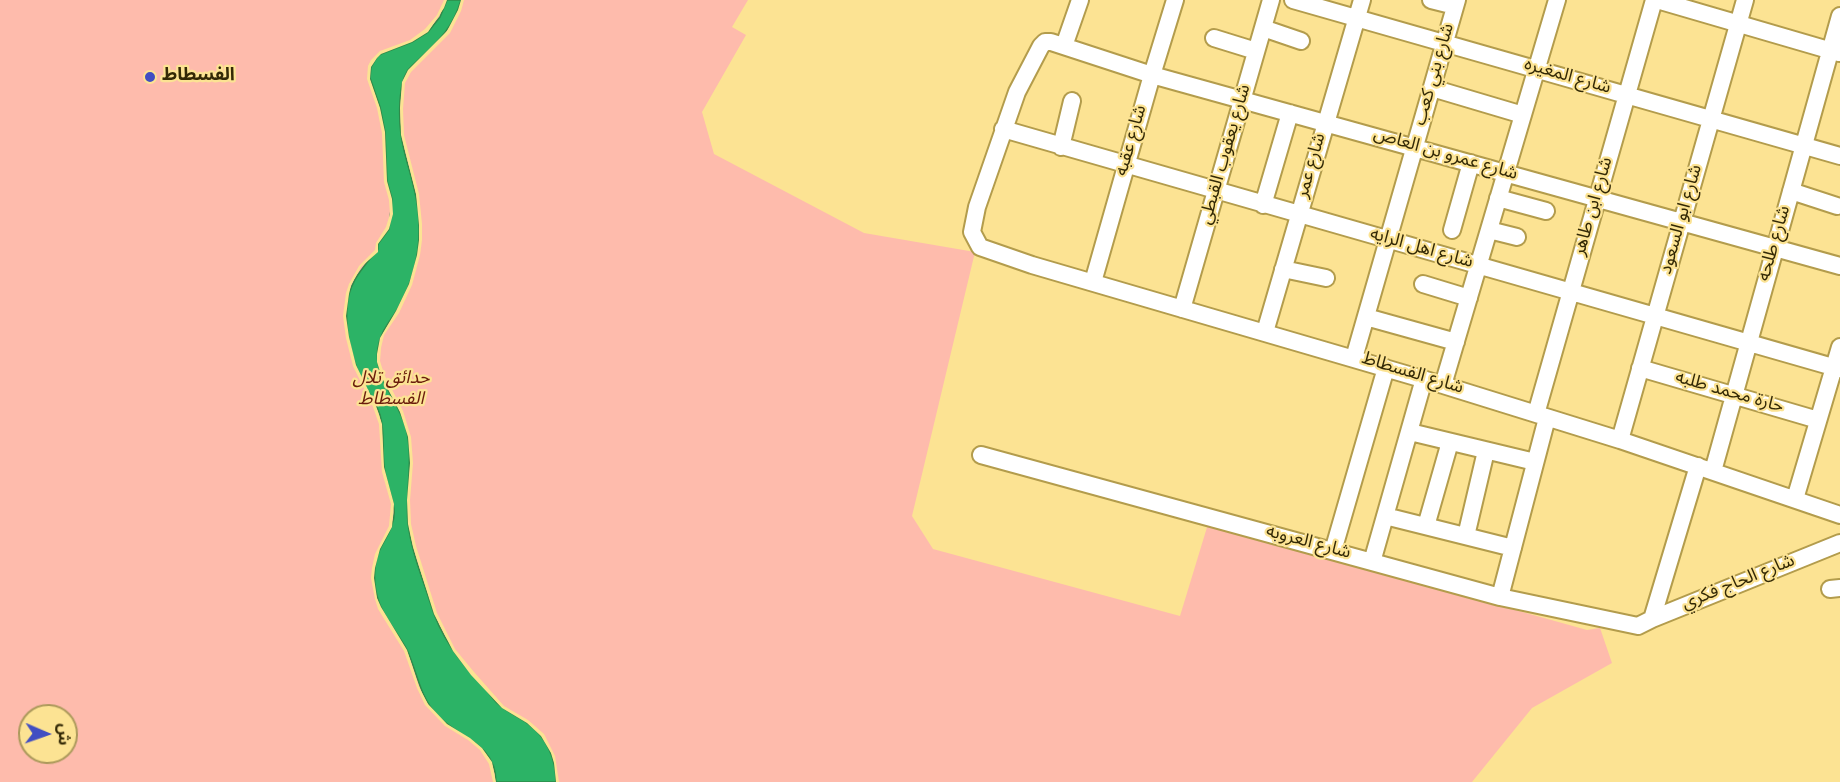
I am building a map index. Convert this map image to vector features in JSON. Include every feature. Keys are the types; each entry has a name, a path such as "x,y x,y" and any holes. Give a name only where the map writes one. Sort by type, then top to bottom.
{"street":[{"path":"1003,129 1017,92 1041,46 1045,42 1057,44 1080,0"},
{"name":"شارع عقبه","path":"1093,282 1175,0"},
{"name":"شارع يعقوب القبطي","path":"1182,309 1271,0"},
{"name":"شارع المغيره","path":"1293,0 1840,156"},
{"name":"شارع عمر","path":"1265,332 1362,0"},
{"path":"1431,0 1456,3"},
{"path":"1443,385 1557,0"},
{"path":"1655,0 1835,52"},
{"name":"شارع ابن طاهر","path":"1500,597 1535,462 1541,416 1570,292 1655,0"},
{"name":"شارع ابو السعود","path":"1620,440 1745,0"},
{"name":"شارع بني كعب","path":"1354,358 1456,3"},
{"name":"شارع طلحه","path":"1705,469 1734,396 1804,145 1835,52 1840,16"},
{"path":"1263,28 1301,41"},
{"path":"1214,38 1256,51"},
{"name":"شارع عمرو بن العاص","path":"1057,44 1152,75 1840,266"},
{"path":"1432,88 1523,115"},
{"path":"1061,147 1072,101"},
{"path":"1263,204 1290,113"},
{"name":"شارع اهل الرايه","path":"1003,129 1837,369"},
{"name":"شارع الفسطاط","path":"1003,129 977,207 972,232 980,247 1032,265 1354,358 1620,440 1840,515"},
{"path":"1452,230 1471,163"},
{"path":"1791,192 1837,206"},
{"path":"1498,198 1546,211"},
{"path":"1489,230 1517,237"},
{"path":"1283,269 1326,278"},
{"path":"1423,284 1468,298"},
{"path":"1366,317 1455,342"},
{"path":"1795,499 1818,420 1837,369 1840,347"},
{"path":"1334,551 1386,368"},
{"name":"حارة محمد طلبه","path":"1640,368 1818,420"},
{"path":"1372,562 1424,379"},
{"path":"1410,432 1535,462"},
{"path":"1426,526 1450,442"},
{"path":"1466,536 1486,451"},
{"name":"شارع العروبه","path":"981,455 1500,597 1645,622"},
{"path":"1645,622 1705,469"},
{"path":"1385,516 1513,549"},
{"name":"شارع الحاج فكري","path":"1645,622 1840,543"}],"green space":[{"name":"حدائق تلال الفسطاط","path":"0,0 748,0 732,27 746,35 702,112 714,154 864,233 975,252 912,516 933,549 1180,616 1208,524 1587,630 1600,628 1612,663 1532,708 1472,782 0,782"}],"shaded area":[{"path":"447,0 461,0 452,22 440,39 408,70 402,85 401,132 418,206 418,248 407,289 381,337 377,359 383,379 406,428 409,452 407,511 409,533 439,626 451,647 495,701 540,735 552,757 556,782 496,782 490,758 483,749 445,722 431,707 422,692 408,652 386,617 376,591 376,561 392,524 394,509 383,459 380,415 361,379 355,362 348,335 347,317 348,299 353,283 378,249 378,244 389,229 392,199 387,181 385,132 380,107 370,78 371,67 381,54 412,42 428,32 440,17"}],"pier":[{"path":"444,0 447,0 444,8 428,32 412,42 381,54 371,67 370,79 385,132 387,181 393,214 389,229 378,244 378,252 361,267 351,285 346,316 356,365 382,424 384,467 394,504 392,527 380,549 375,568 377,598 407,650 419,687 428,704 447,724 482,748 492,762 496,782 493,782 489,764 480,750 445,726 425,705 404,651 378,609 371,578 372,568 375,554 389,526 391,504 382,472 379,424 353,366 343,316 349,284 359,266 375,250 390,214 384,182 382,133 377,108 367,79 368,66 380,51 410,40 425,29 437,15"},
{"path":"461,0 464,0 461,11 450,33 411,72 405,83 404,135 419,194 422,240 412,285 399,313 384,335 380,361 403,411 411,437 413,463 411,524 437,613 455,649 504,706 528,720 544,734 555,756 559,782 556,782 551,753 541,736 527,723 502,708 471,675 453,651 434,614 408,524 410,463 408,437 400,412 382,378 377,362 380,338 409,284 419,240 416,194 401,135 402,82 408,70 447,31"}],"place":[{"name":"الفسطاط","path":"150,77"}]}
